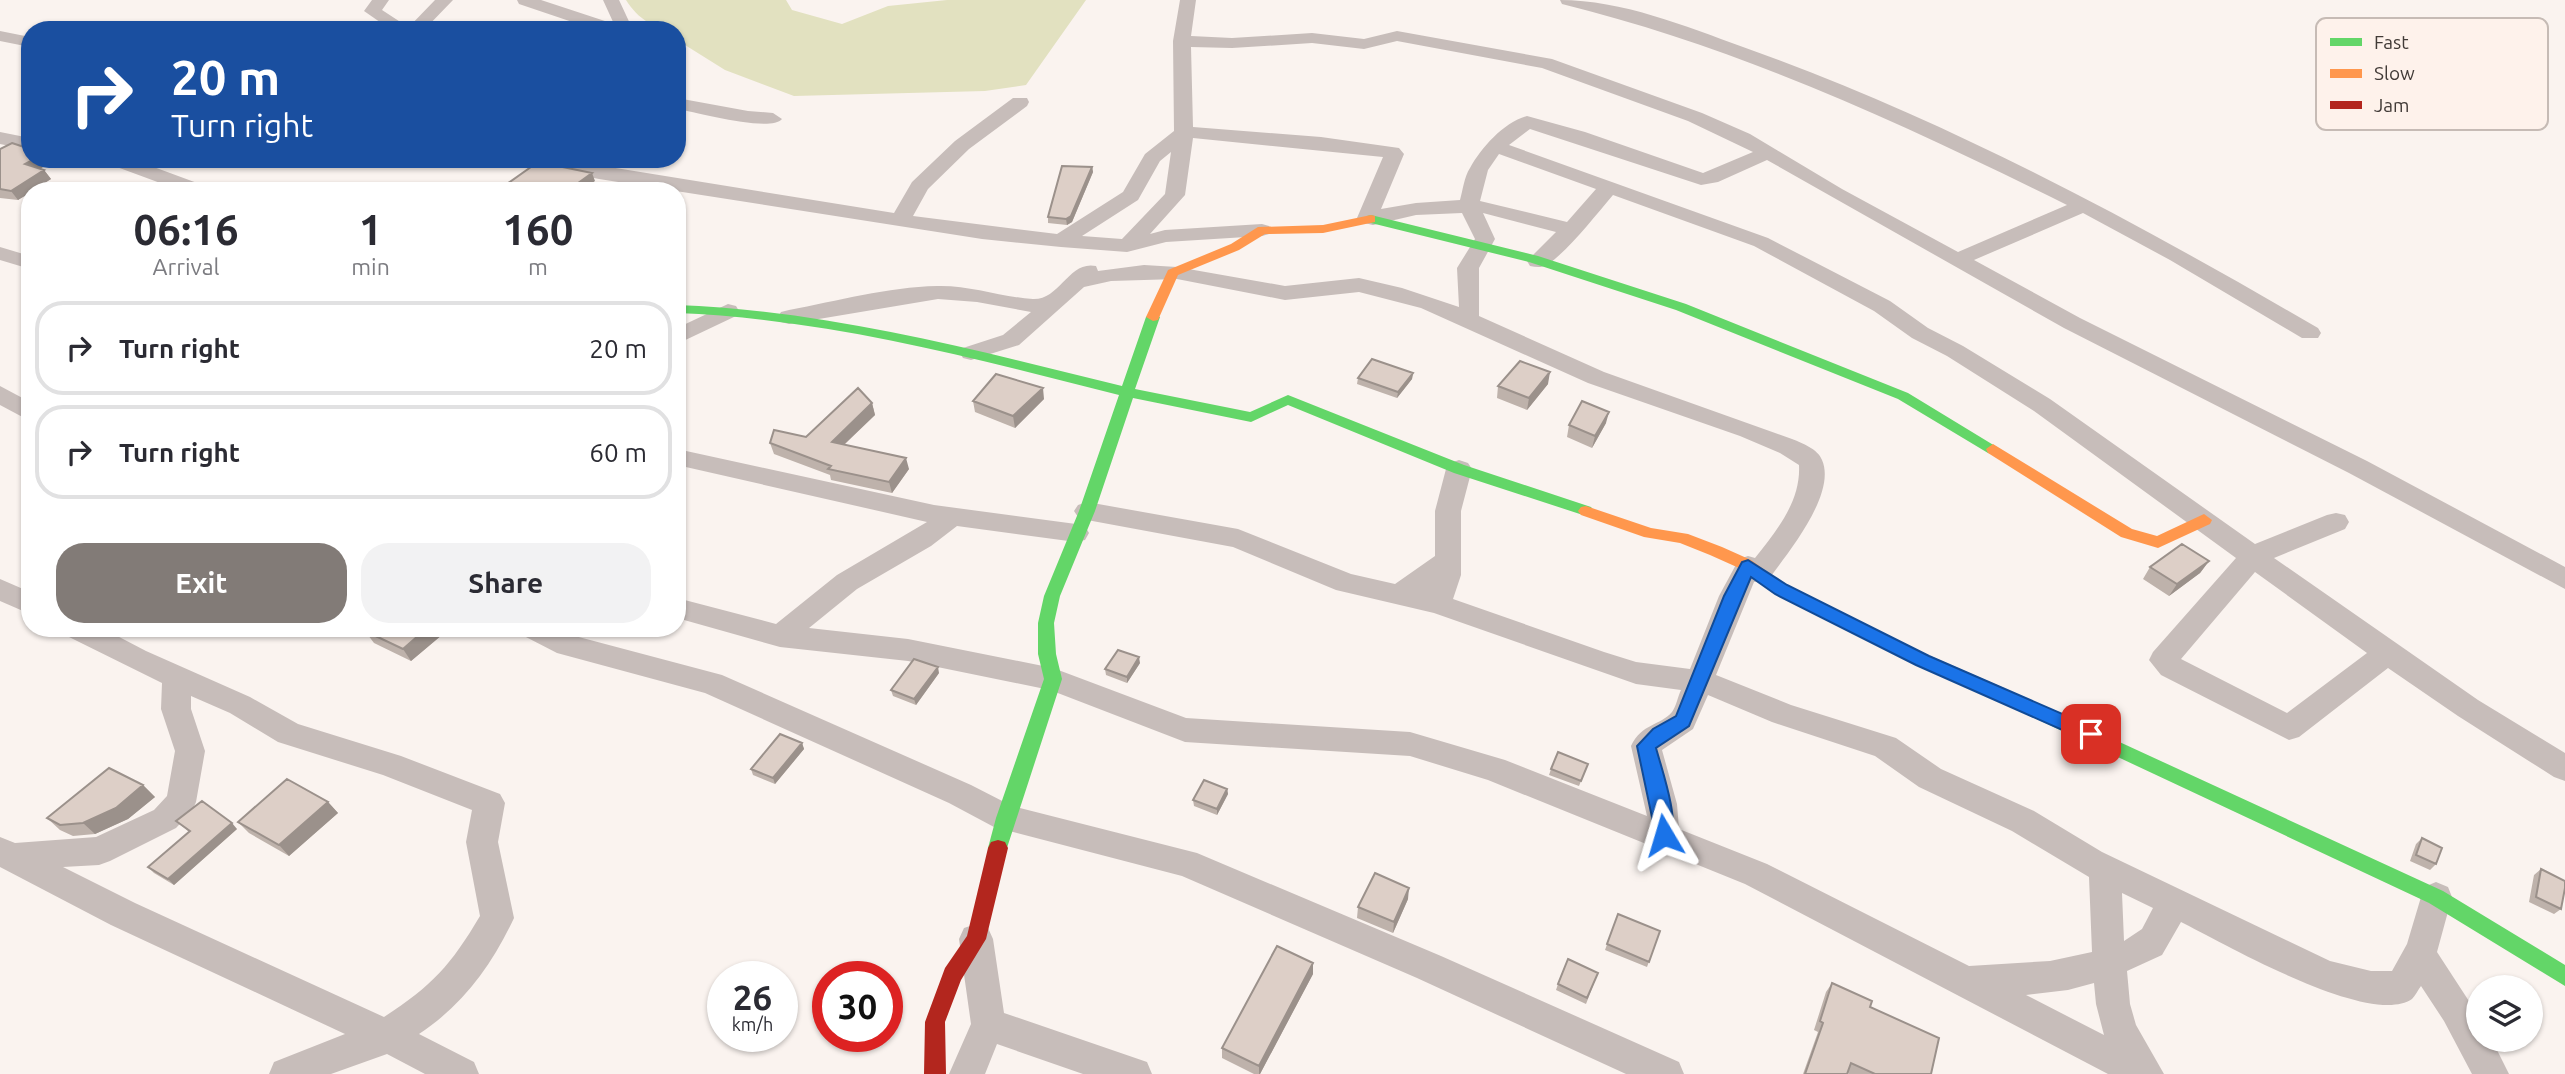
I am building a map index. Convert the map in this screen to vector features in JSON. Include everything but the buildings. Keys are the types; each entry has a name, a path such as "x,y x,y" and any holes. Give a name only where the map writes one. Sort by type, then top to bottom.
{"street":[{"path":"381,0 372,10 390,21"},
{"path":"423,21 445,0"},
{"path":"525,0 587,21"},
{"path":"611,0 621,21"},
{"path":"971,353 1011,340 1121,246 1175,195 1184,132 1182,41 1188,0"},
{"path":"1568,0 1630,6 1814,78 2082,206 2157,245 2310,332"},
{"path":"0,36 21,40"},
{"path":"1182,41 1232,43 1312,38 1364,44 1397,36 1569,69 1695,117 1743,138 2072,323 2358,467 2565,579"},
{"path":"901,220 919,186 962,145 1020,102"},
{"path":"686,105 773,119"},
{"path":"1467,320 1470,308 1468,268 1483,247 1484,232 1469,206 1478,170 1495,146 1527,122 1534,122 1707,179 1767,153"},
{"path":"1061,241 1131,197 1141,183 1144,170 1152,158 1184,132 1321,143 1392,152 1395,154 1370,219"},
{"path":"0,138 21,142"},
{"path":"1495,146 1761,242 1882,306 1920,333 1955,351 2042,405 2388,653 2468,708 2565,768"},
{"path":"138,168 176,182"},
{"path":"574,168 657,182"},
{"path":"686,187 982,233 1121,246 1165,236 1323,229 1416,209 1469,206 1486,207 1571,230"},
{"path":"1538,261 1571,230 1609,187"},
{"path":"1957,260 2082,206"},
{"path":"1370,219 1538,261 1681,307 1870,380 1903,396 2023,466 2127,533 2158,542 2204,520"},
{"path":"935,1074 935,1022 952,975 976,939 1005,818 1053,680 1046,624 1052,597 1082,522 1156,309 1173,273 1235,247 1262,230"},
{"path":"0,253 21,259"},
{"path":"1077,282 1112,272 1173,273 1287,293 1356,285 1409,298 1467,320 1627,389 1739,427 1804,456 1811,462 1813,471 1797,518 1753,570 1698,681 1683,721 1659,734 1646,746 1661,804 1664,835"},
{"path":"789,317 938,292 977,295 1035,306 1057,300"},
{"path":"686,309 789,317 971,353 1126,392 1251,417 1287,400 1459,469 1650,533 1694,542 1753,570 1781,590 1923,660 2043,712 2436,897 2565,976"},
{"path":"686,332 728,311"},
{"path":"0,394 21,407"},
{"path":"686,459 934,514 1082,522 1238,538 1346,583 1382,594 1401,594 1438,604 1599,662 1636,673 1698,681 1782,714 1885,747 1930,778 2023,821 2105,870 2303,966 2353,984 2400,986 2420,956 2430,929 2436,897"},
{"path":"1438,604 1448,575 1448,511 1459,469"},
{"path":"780,636 847,582 922,539 954,515"},
{"path":"2336,522 2254,555 2165,657 2165,663 2289,728 2388,653"},
{"path":"1401,594 1446,562"},
{"path":"0,589 21,600"},
{"path":"686,610 780,636 908,650 1053,680 1185,730 1410,744 1494,769 1756,874 2145,1074"},
{"path":"95,637 177,678 240,705 289,733 390,765 489,803 482,842 496,918 469,966 431,1006 388,1036 287,1074"},
{"path":"551,637 567,645 712,683 935,782 1005,818 1186,863 1429,967 1666,1074"},
{"path":"4,855 99,851 165,820 181,802 190,751 176,709 177,678"},
{"path":"4,855 123,914 388,1036 461,1074"},
{"path":"2105,870 2106,926 2113,1004 2120,1031 2145,1074"},
{"path":"1967,981 2044,980 2070,976 2111,962 2149,946 2161,930 2172,901"},
{"path":"967,1074 988,1024 976,939"},
{"path":"2420,956 2456,1009 2491,1074"},
{"path":"988,1024 1134,1074"}],"green space":[{"path":"626,0 786,0 792,10 842,24 888,6 947,0 1086,0 1026,85 985,91 794,96 725,70 686,46 686,21 646,21"}],"traffic: fast":[{"path":"1371,219 1533,259 1681,307 1903,396 1993,449"},
{"path":"686,309 728,311 835,324 926,342 1126,392 1251,417 1288,400 1459,469 1586,511"},
{"path":"998,848 1005,818 1053,679 1047,654 1046,623 1052,596 1087,511 1153,317"},
{"path":"1998,693 2436,897 2565,976"}],"traffic: slow":[{"path":"1153,317 1173,273 1235,247 1262,230 1323,229 1371,219"},
{"path":"1993,449 2127,533 2158,542 2204,520"},
{"path":"1586,511 1650,533 1682,538 1716,551 1745,564 1781,590 1922,660 1998,693"}],"traffic: jam":[{"path":"935,1074 935,1022 952,975 976,939 998,848"}],"route":[{"path":"1664,835 1661,804 1653,782 1646,746 1650,740 1683,721 1733,596 1748,566 1781,590 1923,660 2091,734"}]}
